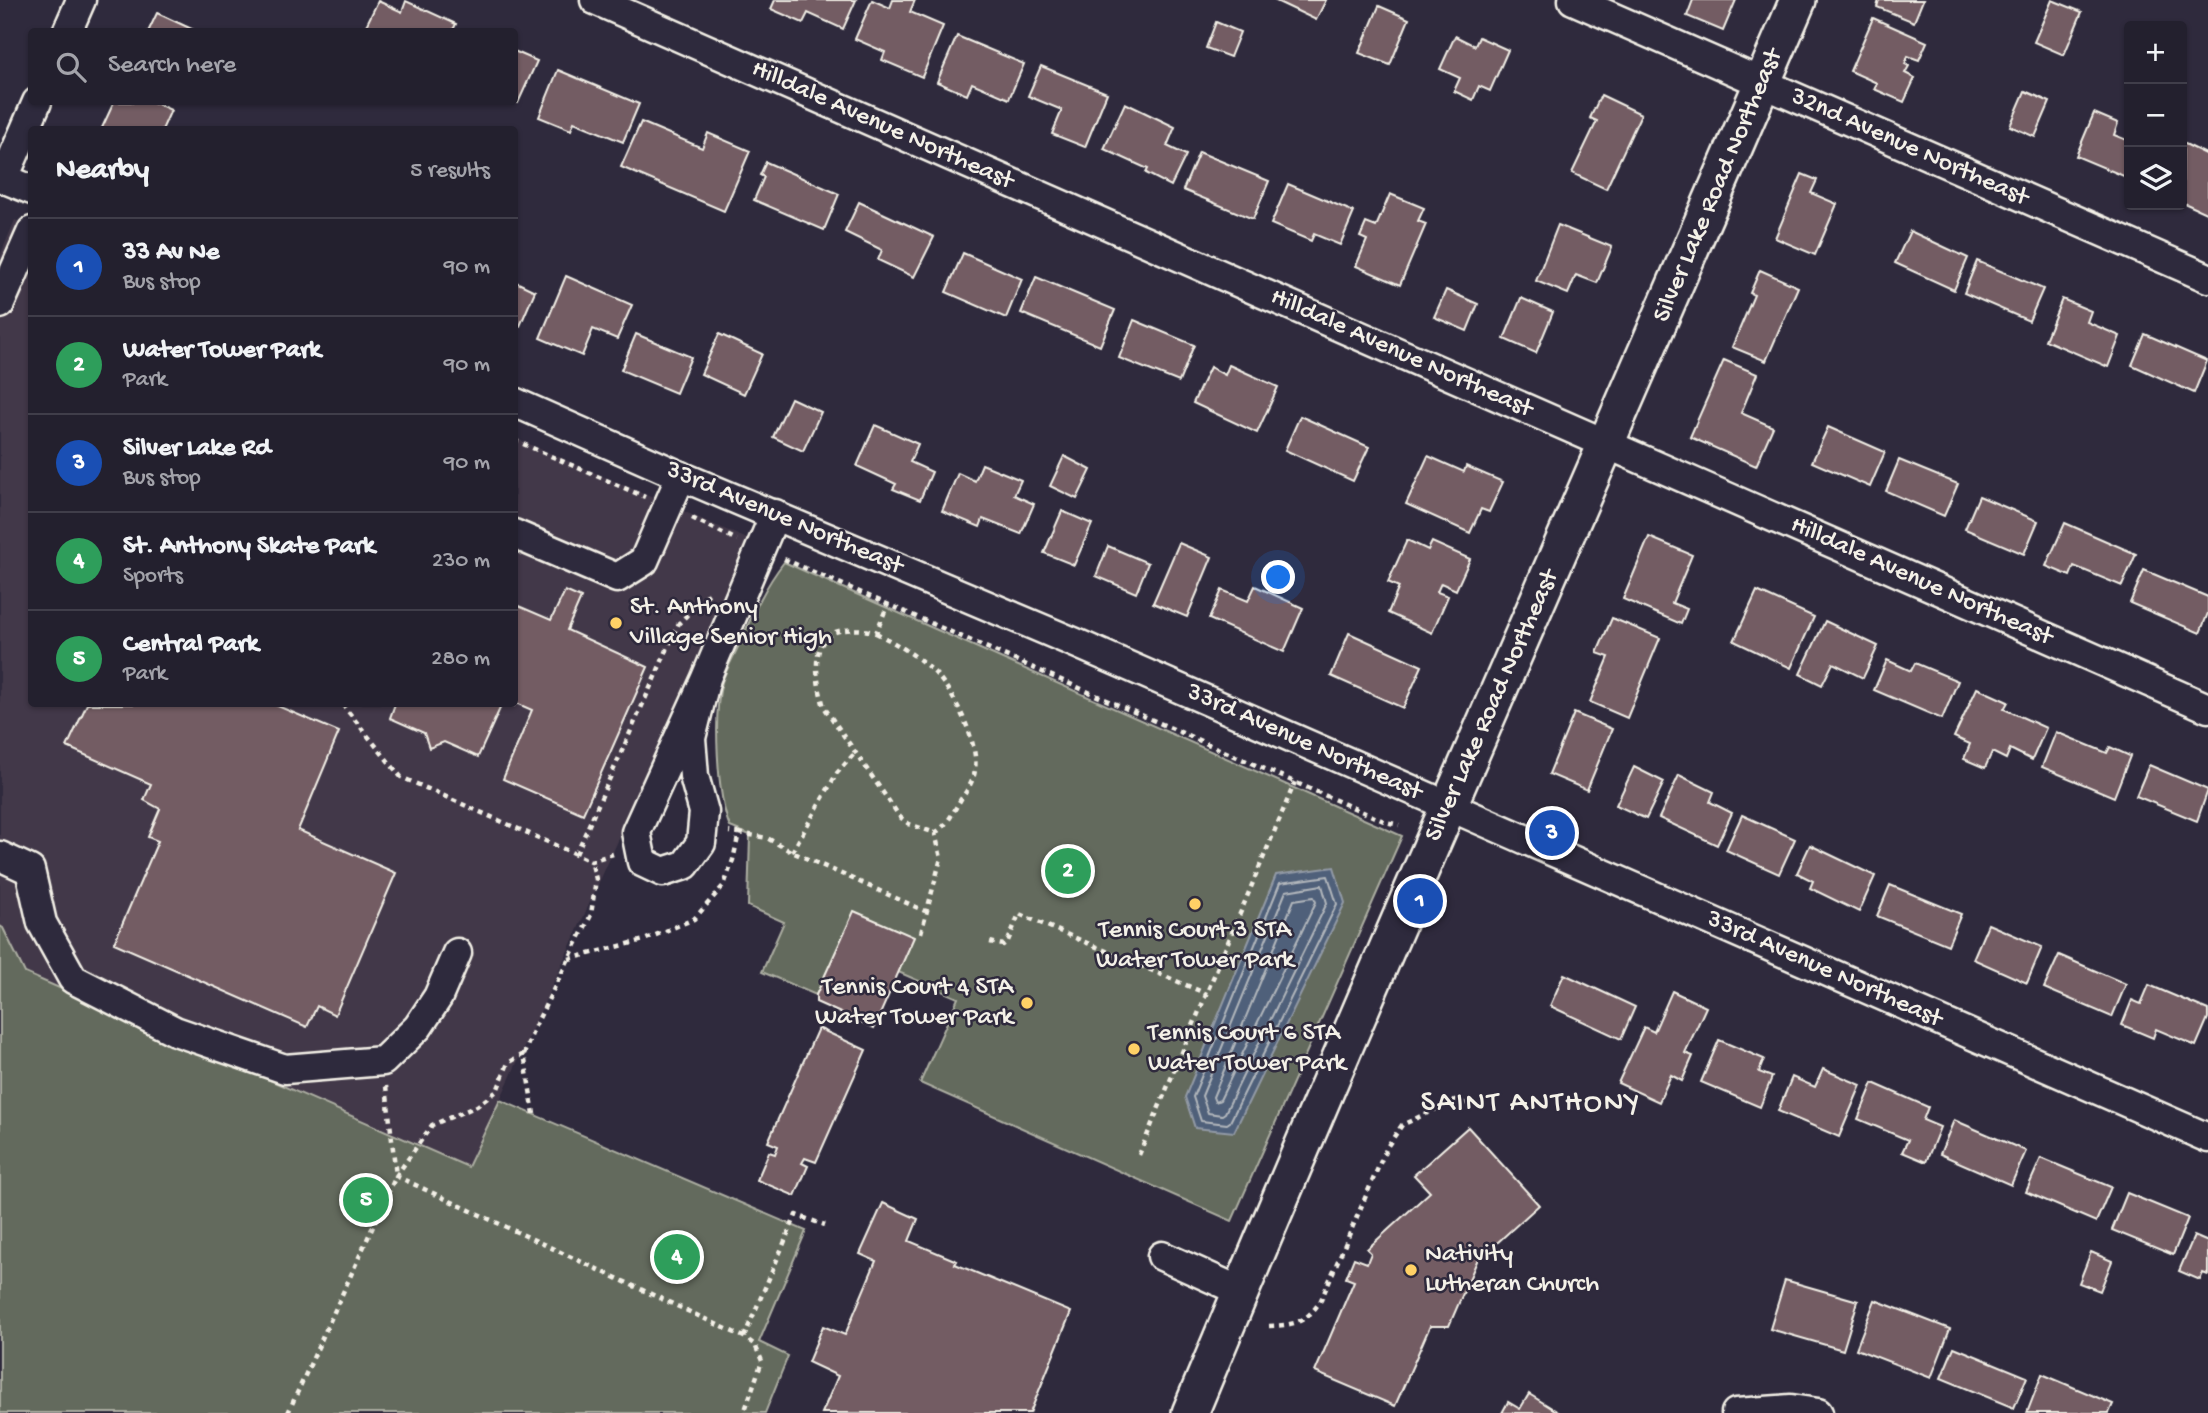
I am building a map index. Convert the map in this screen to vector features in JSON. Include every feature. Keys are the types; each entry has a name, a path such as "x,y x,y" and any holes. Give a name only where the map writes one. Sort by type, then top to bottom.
{"main road":[{"name":"Silver Lake Road Northeast","path":"1189,1413 1448,806 1608,445 1798,0"}],"street":[{"path":"69,28 81,0"},
{"name":"Hilldale Avenue Northeast","path":"595,0 2208,708"},
{"name":"32nd Avenue Northeast","path":"1573,0 2208,278"},
{"path":"28,188 2,177 36,105"},
{"path":"0,304 28,240"},
{"name":"33rd Avenue Northeast","path":"518,404 2208,1138"},
{"path":"518,536 617,578 645,561 681,476"},
{"path":"706,678 691,738 694,776 704,812 701,843 685,865 663,872 642,862 636,832 706,678 775,514"},
{"path":"0,856 30,870 42,923 72,979 174,1031 285,1069 383,1061 418,1027 439,998 457,953"},
{"path":"1162,1256 1240,1291"},
{"path":"1736,1413 1791,1409 1818,1413"}],"path":[{"path":"576,854 679,623 699,599 720,587"},
{"path":"876,633 888,604"},
{"path":"862,628 876,633 905,649 935,673 960,709 975,751 975,772 968,789 944,827 935,832 909,824 900,817 824,707 818,687 818,652 825,638 836,631 862,628"},
{"path":"1043,671 1386,822 1399,825"},
{"path":"344,707 401,777 591,861 637,846"},
{"path":"792,852 837,773 855,753"},
{"path":"1139,1156 1295,782"},
{"path":"703,827 767,838 792,852 925,911"},
{"path":"920,933 941,858 935,832"},
{"path":"569,960 644,940 694,919 724,885 733,860 738,833"},
{"path":"534,1114 524,1054 535,1026 591,915 596,879 591,861"},
{"path":"990,942 1003,945 1008,941 1019,914 1207,993"},
{"path":"288,1413 397,1176 432,1125 477,1106 497,1091 508,1063 524,1054"},
{"path":"383,1061 397,1176"},
{"path":"1269,1326 1293,1325 1311,1315 1321,1300 1387,1147 1402,1125 1455,1100 1470,1105"},
{"path":"397,1176 744,1337 755,1345 762,1361 744,1413"},
{"path":"744,1337 796,1215 825,1225"}],"shaded area":[{"name":"St. Anthony Village Senior High","path":"15,220 28,225 28,707 518,707 518,439 754,542 469,1168 25,973 0,926 0,256"}],"green space":[{"path":"784,562 1402,836 1232,1221 920,1083 958,998 839,946 816,995 762,972 784,922 748,906 750,835 730,827 726,813 719,776 718,714 725,673 758,603"},
{"path":"0,926 25,973 468,1167 500,1100 806,1231 759,1342 788,1356 765,1413 0,1413"}],"water":[{"path":"1334,867 1345,903 1234,1132 1195,1128 1185,1097 1276,875"}],"building":[{"path":"775,0 856,0 843,29 808,13 803,23 771,9"},
{"path":"872,0 890,8 893,0 915,0 910,12 943,26 922,77 882,60 885,52 855,39"},
{"path":"1274,0 1326,0 1316,20"},
{"path":"1693,0 1736,0 1723,31 1687,16"},
{"path":"1879,0 1923,0 1914,22 1877,7"},
{"path":"2052,0 2082,12 2064,55 2034,42"},
{"path":"378,1 402,12 406,1 456,24 454,28 365,28"},
{"path":"1379,6 1409,19 1390,65 1359,53"},
{"path":"157,13 190,28 150,28"},
{"path":"1873,18 1927,42 1919,60 1908,56 1905,64 1909,66 1905,73 1915,78 1904,102 1874,89 1877,83 1850,71"},
{"path":"1216,22 1240,32 1230,57 1206,48"},
{"path":"957,36 1024,64 1009,99 972,83 967,95 937,82"},
{"path":"1455,36 1475,46 1479,37 1508,50 1490,91 1479,86 1473,100 1454,91 1460,78 1440,69"},
{"path":"518,53 537,61 518,103"},
{"path":"1041,66 1107,93 1085,147 1052,134 1062,110 1028,96"},
{"path":"558,70 639,104 623,142 574,122 571,130 539,117"},
{"path":"2025,91 2050,102 2035,137 2010,126"},
{"path":"1601,95 1641,114 1606,189 1572,173 1597,121 1590,118"},
{"path":"1125,103 1175,127 1167,146 1186,155 1171,186 1146,173 1148,169 1104,149"},
{"path":"113,105 160,105 171,110 164,126 103,126"},
{"path":"2094,113 2118,123 2114,135 2124,139 2124,176 2076,156"},
{"path":"641,122 702,148 708,133 750,151 724,211 621,167"},
{"path":"2187,145 2208,155 2208,214 2187,204"},
{"path":"1199,152 1269,181 1253,219 1183,190"},
{"path":"766,162 839,194 824,230 754,200 764,177 760,175"},
{"path":"1802,174 1817,180 1811,193 1837,204 1815,255 1775,238"},
{"path":"1288,184 1354,212 1340,245 1314,234 1311,241 1271,224"},
{"path":"1390,194 1424,208 1418,221 1426,224 1400,285 1356,266 1367,240 1360,237 1366,223 1376,227"},
{"path":"859,202 934,237 914,277 878,260 882,250 845,232"},
{"path":"1558,225 1612,247 1597,283 1576,275 1568,294 1536,281"},
{"path":"1910,231 1968,258 1954,290 1895,263"},
{"path":"963,253 1022,279 1006,318 946,292"},
{"path":"1977,261 2043,289 2029,321 1964,293"},
{"path":"1760,270 1798,287 1766,361 1732,347 1754,295 1750,293"},
{"path":"566,276 632,305 617,339 593,329 582,356 540,338"},
{"path":"1036,277 1115,310 1100,346 1021,313"},
{"path":"518,283 535,291 518,325"},
{"path":"1446,290 1478,304 1467,331 1434,317"},
{"path":"1521,298 1553,312 1536,353 1504,339"},
{"path":"2062,299 2091,311 2087,322 2120,336 2108,367 2045,340"},
{"path":"1134,320 1194,345 1179,382 1119,358"},
{"path":"636,334 691,357 676,393 621,370"},
{"path":"719,334 762,354 744,394 701,374"},
{"path":"2145,334 2207,361 2194,393 2132,365"},
{"path":"1724,360 1757,374 1741,413 1773,427 1756,466 1690,437"},
{"path":"1229,365 1278,387 1257,433 1193,403 1210,367 1225,375"},
{"path":"791,398 821,412 803,451 773,437"},
{"path":"1300,416 1369,447 1353,481 1285,450"},
{"path":"875,425 918,444 910,462 932,472 920,500 893,489 896,484 857,466"},
{"path":"1828,427 1885,452 1870,487 1812,462"},
{"path":"1064,456 1091,470 1077,499 1050,486"},
{"path":"1428,456 1464,472 1466,466 1503,482 1489,512 1481,509 1470,533 1406,504"},
{"path":"1899,460 1958,484 1944,516 1886,491"},
{"path":"982,464 1021,480 1014,495 1034,504 1021,534 983,519 980,527 942,511 958,473 975,481"},
{"path":"1979,496 2038,521 2024,554 1965,529"},
{"path":"1062,511 1092,524 1074,565 1044,553"},
{"path":"2065,523 2136,554 2122,586 2074,566 2070,576 2046,566"},
{"path":"1649,537 1692,555 1672,603 1687,609 1681,624 1623,599"},
{"path":"1407,540 1428,550 1432,542 1470,559 1456,590 1441,583 1437,592 1448,596 1432,633 1388,613 1399,587 1388,582"},
{"path":"1179,543 1212,557 1187,617 1153,603"},
{"path":"1108,546 1148,563 1136,593 1096,576"},
{"path":"2144,570 2208,597 2208,613 2200,633 2130,603"},
{"path":"1255,586 1303,608 1284,652 1209,619 1222,590 1248,601"},
{"path":"565,591 581,598 567,630 648,667 583,814 503,779 532,710 518,704 518,606 551,620"},
{"path":"1757,591 1814,617 1791,668 1734,641"},
{"path":"1612,618 1660,638 1627,718 1590,702 1609,657 1597,653"},
{"path":"1825,621 1878,646 1863,678 1833,663 1822,685 1800,674"},
{"path":"1349,633 1422,666 1403,708 1331,676"},
{"path":"1887,660 1911,671 1915,663 1958,681 1942,719 1874,690"},
{"path":"1977,688 2008,702 2004,709 2046,728 2032,760 2010,749 2006,759 1992,752 1985,768 1964,759 1970,744 1954,737"},
{"path":"86,707 280,707 339,732 298,830 396,873 335,1015 317,1006 307,1027 114,943 158,841 148,837 160,809 144,800 151,784 67,747"},
{"path":"394,707 501,707 478,757 444,742 429,748 424,733 390,718"},
{"path":"1574,713 1612,729 1587,790 1549,774"},
{"path":"2056,732 2107,753 2110,747 2130,756 2114,797 2042,767"},
{"path":"2149,765 2208,790 2197,821 2136,796"},
{"path":"1634,767 1664,782 1646,819 1616,805"},
{"path":"1679,775 1714,792 1710,802 1732,813 1717,845 1659,818"},
{"path":"1742,815 1795,839 1779,874 1726,850"},
{"path":"1810,845 1875,876 1859,912 1810,888 1813,881 1797,873"},
{"path":"1890,885 1961,914 1948,945 1877,916"},
{"path":"854,911 914,937 874,1028 816,1002 816,995"},
{"path":"1988,924 2042,947 2027,983 1973,959"},
{"path":"2059,955 2126,984 2112,1017 2044,988"},
{"path":"1564,974 1635,1007 1621,1039 1550,1006"},
{"path":"2149,985 2208,1010 2208,1018 2196,1046 2156,1029 2153,1038 2122,1025 2132,1000 2141,1004"},
{"path":"1672,991 1706,1007 1685,1053 1693,1056 1682,1081 1671,1075 1659,1102 1618,1083 1644,1027 1654,1032"},
{"path":"818,1028 866,1050 816,1162 805,1158 802,1163 808,1166 795,1196 757,1180 769,1152 775,1154 778,1146 768,1142"},
{"path":"1719,1040 1764,1059 1759,1072 1772,1077 1760,1107 1701,1082"},
{"path":"1823,1069 1861,1085 1839,1137 1778,1111 1792,1077 1815,1087"},
{"path":"1873,1083 1928,1107 1923,1120 1940,1127 1926,1162 1902,1152 1908,1140 1858,1119"},
{"path":"1954,1120 2026,1151 2011,1185 1940,1154"},
{"name":"Nativity Lutheran Church","path":"1468,1127 1539,1205 1487,1252 1483,1247 1449,1326 1430,1326 1395,1406 1315,1372 1354,1281 1346,1278 1354,1258 1367,1263 1371,1253 1367,1249 1430,1192 1414,1175"},
{"path":"2041,1158 2111,1187 2096,1222 2026,1192"},
{"path":"2127,1193 2188,1218 2173,1255 2112,1230"},
{"path":"883,1203 918,1219 909,1241 957,1261 955,1264 1071,1312 1030,1413 822,1413 838,1376 808,1362 823,1326 845,1335 876,1261 860,1254"},
{"path":"2194,1236 2208,1242 2208,1275 2203,1273 2200,1280 2179,1271"},
{"path":"2091,1252 2112,1261 2100,1291 2079,1283"},
{"path":"1785,1280 1858,1301 1843,1350 1770,1329"},
{"path":"1875,1300 1950,1329 1931,1378 1856,1349"},
{"path":"1954,1347 2027,1377 2014,1408 1941,1378"},
{"path":"2042,1374 2113,1404 2109,1413 2027,1413"},
{"path":"1529,1394 1558,1412 1502,1413 1508,1402 1520,1409"}],"place":[{"name":"St. Anthony Village Senior High","path":"616,623"},
{"name":"Silver Lake Rd","path":"1552,833"},
{"name":"Water Tower Park","path":"1068,871"},
{"name":"33 Av Ne","path":"1420,901"},
{"name":"Tennis Court 3 STA Water Tower Park","path":"1195,904"},
{"name":"Tennis Court 4 STA Water Tower Park","path":"1027,1003"},
{"name":"Tennis Court 6 STA Water Tower Park","path":"1134,1049"},
{"name":"Central Park","path":"366,1200"},
{"name":"St. Anthony Skate Park","path":"677,1257"},
{"name":"Nativity Lutheran Church","path":"1411,1270"}],"district":[{"name":"SAINT ANTHONY","path":"1531,1104"}]}
